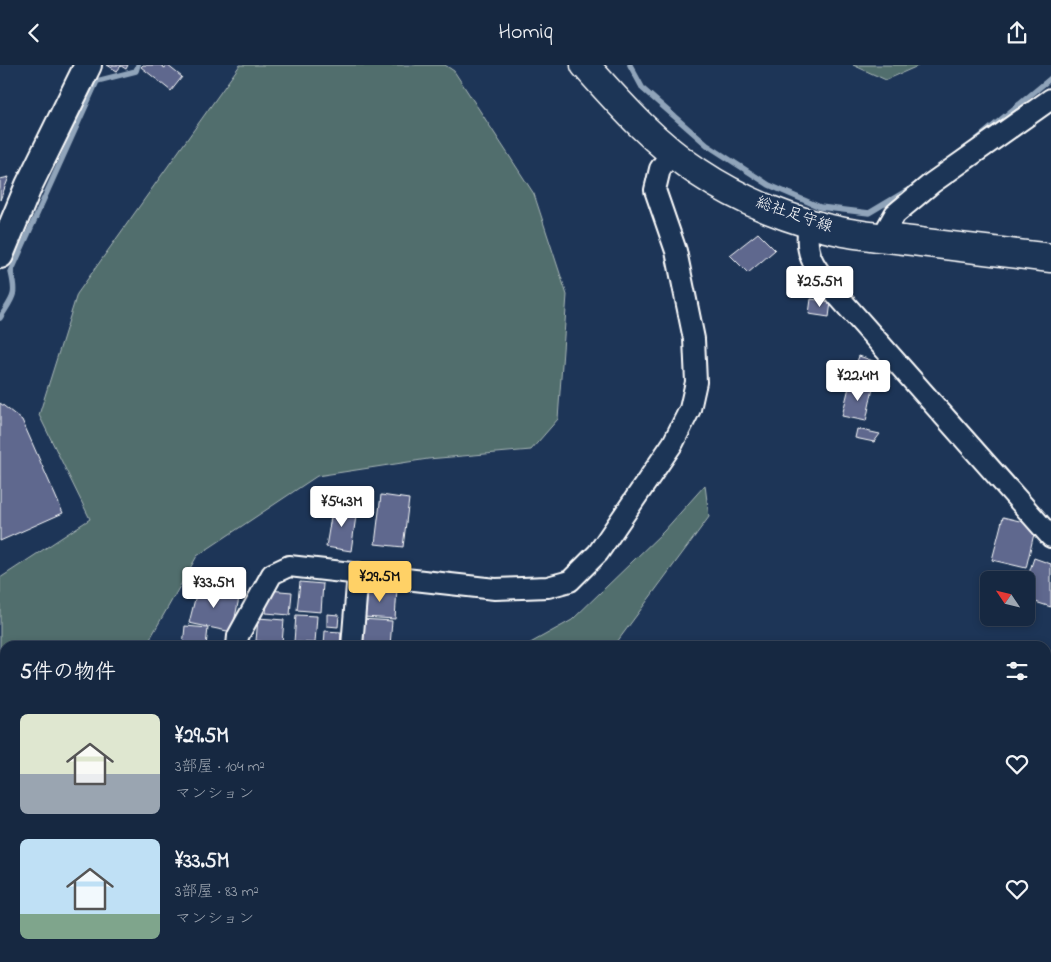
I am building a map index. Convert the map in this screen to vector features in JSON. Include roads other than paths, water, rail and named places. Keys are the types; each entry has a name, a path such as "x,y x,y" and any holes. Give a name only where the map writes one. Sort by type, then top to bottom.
{"main road":[{"name":"総社足守線","path":"586,65 629,113 672,153 698,172 725,188 767,209 809,224 844,232 1051,258"}],"street":[{"path":"3,237 88,65"},
{"path":"882,237 895,214 932,183 1051,99"},
{"path":"238,641 238,635 272,574 289,566 495,589 548,587 570,581 598,553 673,443 690,409 696,382 694,339 676,251 655,190 660,169 672,153"},
{"path":"809,224 807,250 814,265 836,294 1051,537"},
{"path":"352,641 358,573"}],"waterway":[{"path":"0,318 13,297 14,287 11,272 97,81 136,71 138,65"},
{"path":"630,65 643,89 707,145 769,185 820,207 869,213 916,185"},
{"path":"975,141 1051,78"}]}
